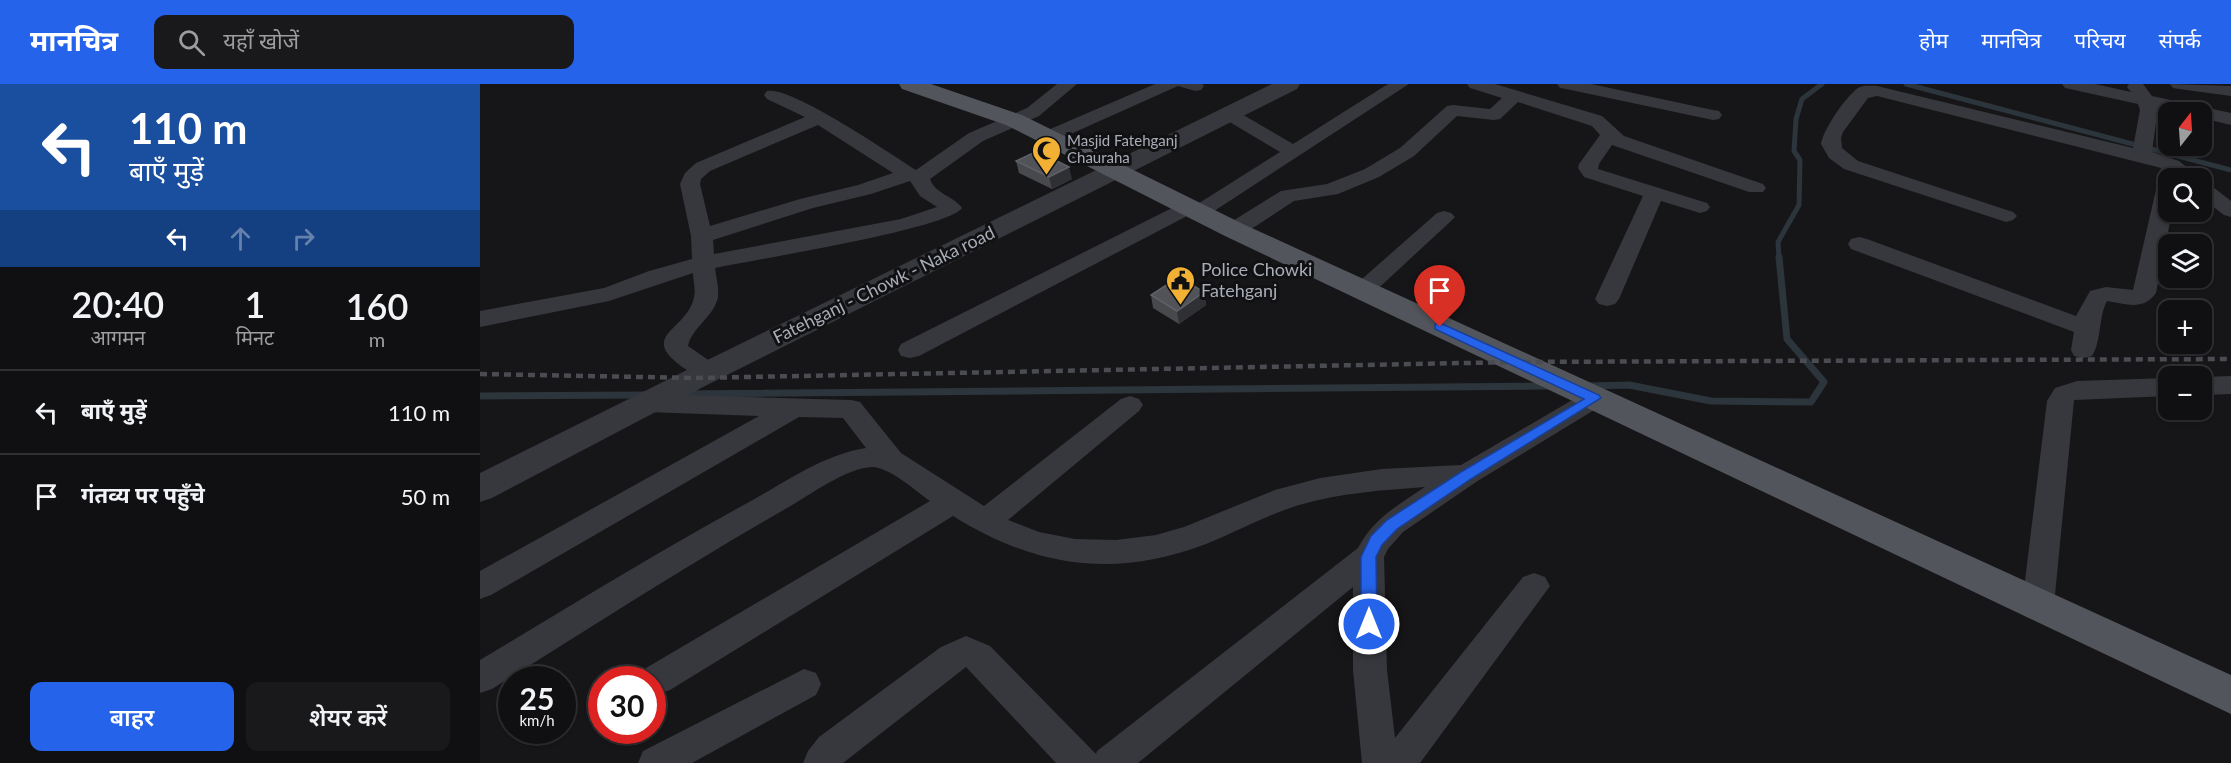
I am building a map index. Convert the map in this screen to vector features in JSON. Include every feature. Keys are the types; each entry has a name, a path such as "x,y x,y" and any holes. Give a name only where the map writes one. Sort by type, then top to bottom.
{"main road":[{"path":"910,84 937,88 1014,120 1233,230 1362,291 2231,695"}],"street":[{"path":"702,236 807,203 914,176 976,137 1046,104 1068,84"},
{"path":"1048,137 1170,84"},
{"name":"Fatehganj - Chowk - Naka road","path":"480,489 646,403 1289,84"},
{"path":"910,350 1193,210 1293,152 1400,84"},
{"path":"1476,84 1595,120 1602,124 1610,136 1756,188"},
{"path":"1566,84 1713,114"},
{"path":"2071,84 2231,119"},
{"path":"2134,84 2146,100 2149,110 2143,150"},
{"path":"2179,84 2231,91"},
{"path":"1233,230 1288,195 1331,190 1372,173 1407,152 1453,110 1494,115 1517,97 1543,86"},
{"path":"2006,216 1851,165 1840,159 1830,147 1830,134 1863,93 1870,90 2143,150 2174,168"},
{"path":"480,319 602,295 704,263 901,225 930,218 952,208 931,195 914,176 819,118 773,95"},
{"path":"1229,114 1293,152"},
{"path":"694,379 676,346 678,336 704,304 706,297 702,236 690,184 696,173 722,158 819,118"},
{"path":"1610,136 1589,164 1588,168 1591,172 1700,207"},
{"path":"2212,184 2231,189"},
{"path":"1607,299 1654,194"},
{"path":"2212,196 2231,211"},
{"path":"1362,291 1443,217"},
{"path":"1859,244 2084,339 2089,313 2098,296 2106,294 2140,298 2144,293 2169,222"},
{"path":"2212,386 2231,385"},
{"path":"2038,605 2060,401 2064,394 2077,390 2158,387"},
{"path":"1110,763 1369,557 1377,541 1392,524 1466,476 1576,389"},
{"path":"646,403 851,409 891,460 954,501 1013,536 1071,550 1148,548 1191,537 1295,495 1333,485 1379,479 1466,476"},
{"path":"986,521 1130,405"},
{"path":"480,586 795,407"},
{"path":"480,678 716,534 827,472 854,460 873,457 891,460"},
{"path":"666,674 954,501"},
{"path":"1369,557 1370,670 1380,763"},
{"path":"1398,763 1534,586"},
{"path":"820,763 832,749 953,657 966,651 978,656 1081,763"},
{"path":"656,763 804,684"}],"building":[{"path":"1037,151 1069,167 1049,177 1016,161"},
{"path":"1179,277 1204,292 1177,311 1151,295"}],"waterway":[{"path":"1779,258 1778,242 1799,205 1800,160 1794,151 1796,119 1802,99 1822,84"},
{"path":"1906,84 2231,170"},
{"path":"1588,386 1629,385 1711,401 1811,402 1824,382 1787,339 1779,257"},
{"path":"679,394 1549,386"},
{"path":"480,396 646,395"}],"railway":[{"path":"480,374 696,378 1516,362 2231,359"}],"place":[{"name":"Masjid Fatehganj Chauraha","path":"1046,176"},
{"name":"Police Chowki Fatehganj","path":"1180,306"}],"route":[{"path":"1369,624 1369,557 1377,541 1392,524 1595,398 1440,327"}]}
